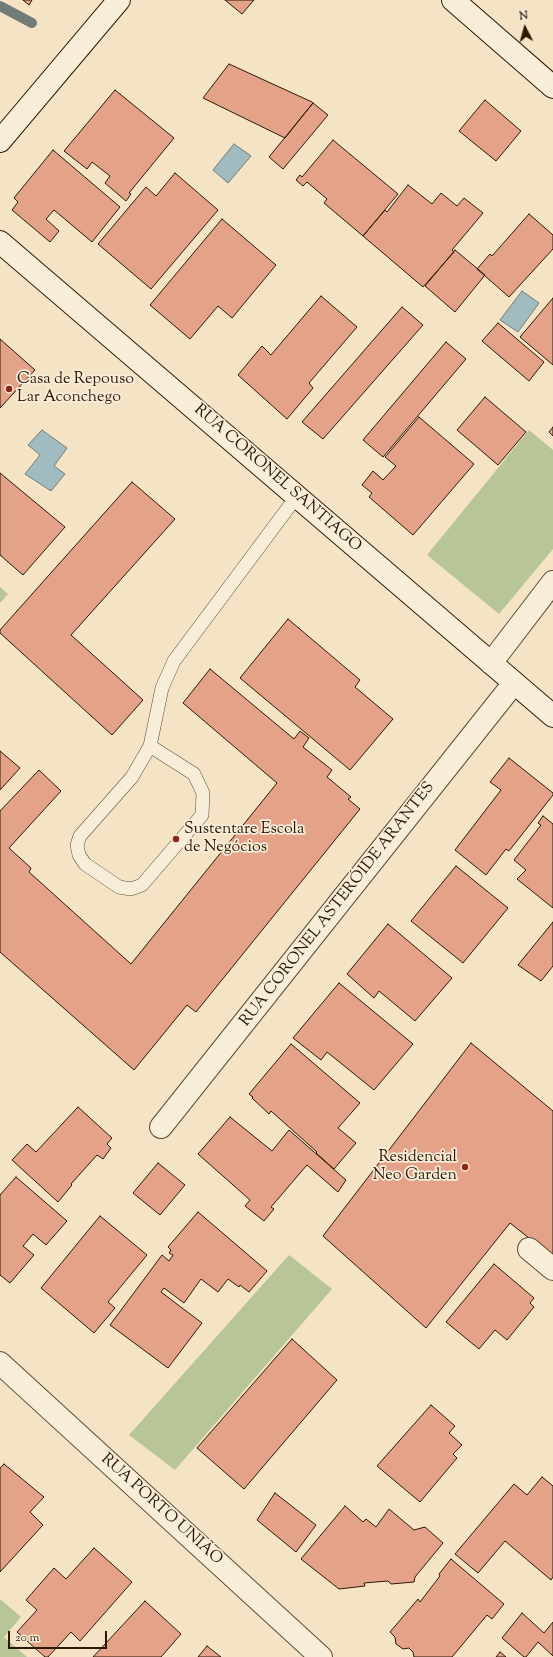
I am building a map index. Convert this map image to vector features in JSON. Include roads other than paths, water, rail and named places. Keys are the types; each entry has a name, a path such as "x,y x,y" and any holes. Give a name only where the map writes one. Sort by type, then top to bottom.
{"street":[{"path":"0,140 119,0"},
{"path":"453,0 553,87"},
{"name":"RUA CORONEL SANTIAGO","path":"0,242 553,716"},
{"path":"491,663 553,582"},
{"name":"RUA CORONEL ASTERÓIDE ARANTES","path":"162,1127 514,683"},
{"path":"529,1249 553,1269"},
{"name":"RUA PORTO UNIÃO","path":"0,1363 322,1657"}],"lane":[{"path":"150,746 194,774 203,793 202,815 142,885 131,890 119,887 85,864 79,855 77,845 80,836 132,777 150,746 162,688 174,661 297,496"}],"water":[{"path":"234,144 251,156 228,183 213,170"},
{"path":"522,291 539,303 518,332 500,320"},
{"path":"42,430 67,448 54,466 65,474 51,491 25,474 40,455 28,445"}],"waterway":[{"path":"0,6 32,23"}],"place":[{"name":"Casa de Repouso Lar Aconchego","path":"9,389"},
{"name":"Sustentare Escola de Negócios","path":"176,839"},
{"name":"Residencial Neo Garden","path":"465,1167"}]}
